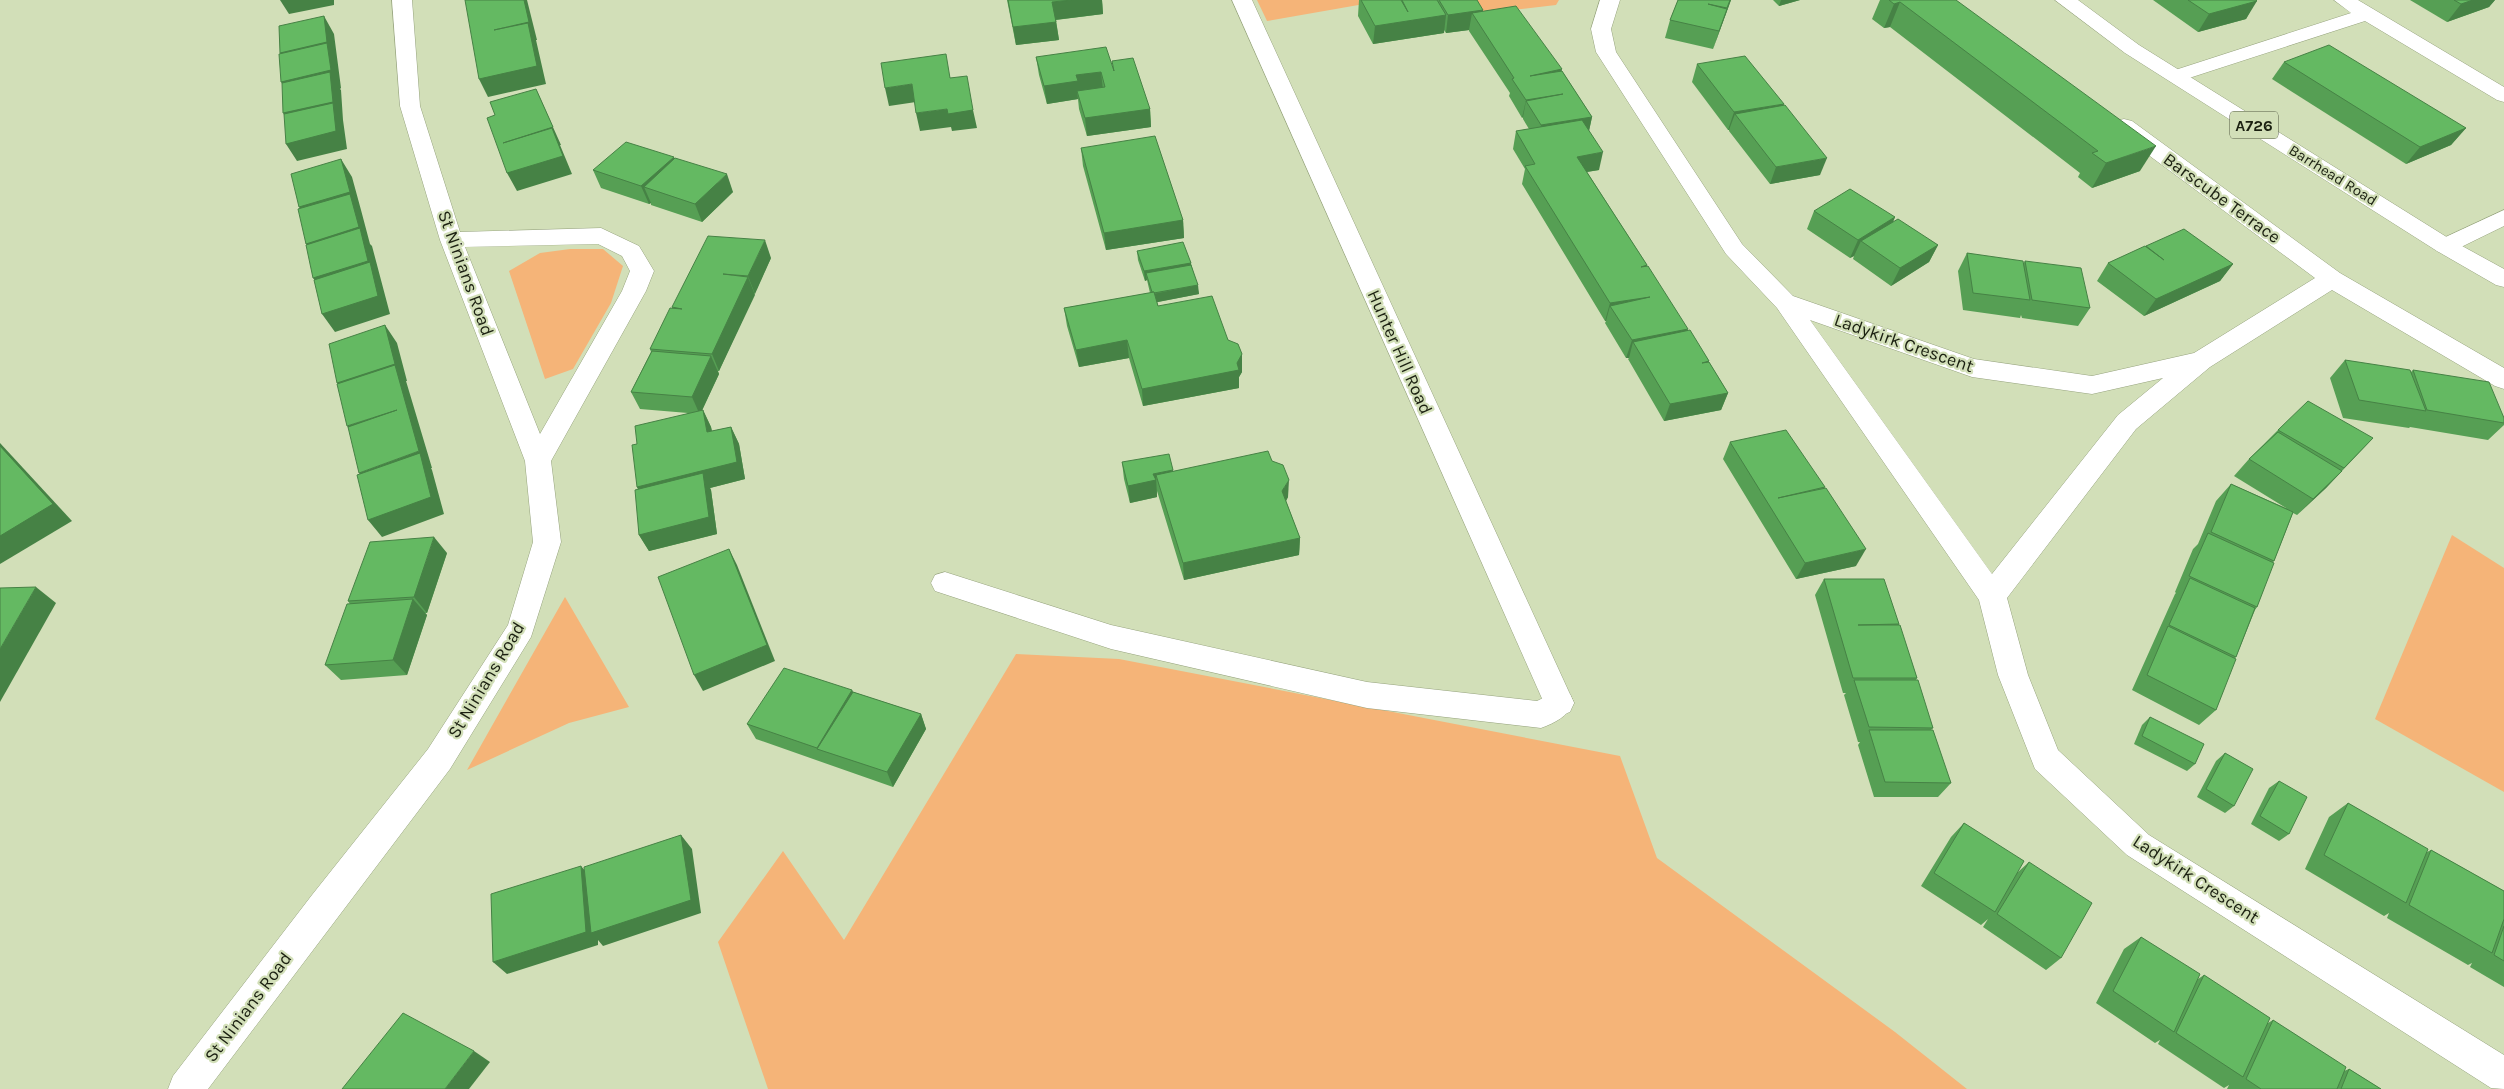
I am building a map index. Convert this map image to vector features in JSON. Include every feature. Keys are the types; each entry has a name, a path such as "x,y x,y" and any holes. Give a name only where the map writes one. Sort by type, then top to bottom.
{"street":[{"name":"St Ninians Road","path":"186,1089 324,906 439,759 521,629 547,542 538,460 451,240 410,106 402,0"},
{"name":"Hunter Hill Road","path":"945,583 1111,637 1367,695 1541,715 1559,704 1242,0"},
{"name":"Ladykirk Crescent","path":"1610,0 1601,30 1606,52 1734,249 1785,302 1992,596 2013,675 2046,759 2138,845 2504,1075"},
{"name":"Barrhead Road","path":"2066,0 2132,49 2445,246 2504,279"},
{"path":"2344,0 2504,96"},
{"path":"2176,76 2367,14"},
{"name":"Barscube Terrace","path":"2110,116 2332,279 2504,380"},
{"path":"2445,246 2504,217"},
{"path":"451,240 601,236 631,251 642,271 634,291 538,460"},
{"name":"Ladykirk Crescent","path":"1992,596 2127,422 2202,361 2332,279"},
{"name":"Ladykirk Crescent","path":"1785,302 1972,368 2074,383 2092,385 2202,361"}],"shaded area":[{"path":"1257,0 1387,0 1267,21"},
{"path":"1468,0 1559,0 1556,5 1477,14"},
{"path":"570,249 603,249 623,266 611,303 573,369 545,379 509,271 540,253"},
{"path":"2452,535 2504,568 2504,792 2375,719"},
{"path":"565,597 629,707 569,723 467,770"},
{"path":"1016,654 1119,659 1620,756 1657,858 1895,1032 1967,1089 768,1089 718,942 783,851 844,940"}],"building":[{"path":"465,0 524,0 529,22 494,30 528,23 537,66 479,79"},
{"path":"1008,0 1072,0 1052,2 1056,22 1013,27"},
{"path":"1361,0 1401,0 1408,12 1402,0 1437,0 1446,15 1375,26"},
{"path":"1439,0 1477,0 1483,10 1448,15"},
{"path":"1678,0 1730,0 1727,8 1708,4 1727,9 1719,31 1670,20"},
{"path":"1889,0 1956,0 2156,146 2106,163 2092,153 2098,151 1900,2 1894,4"},
{"path":"2188,0 2256,0 2257,1 2209,14"},
{"path":"2454,0 2473,0 2461,4"},
{"path":"1516,6 1562,69 1530,76 1562,71 1592,117 1541,125 1526,101 1563,94 1526,100 1472,13"},
{"path":"324,16 327,42 280,53 279,26"},
{"path":"327,43 331,70 281,82 279,54"},
{"path":"2329,45 2466,128 2420,147 2284,62"},
{"path":"1106,47 1114,71 1112,61 1133,58 1150,109 1085,118 1077,91 1105,87 1101,72 1076,75 1078,81 1044,86 1036,57"},
{"path":"946,54 950,78 967,76 973,110 948,114 947,109 916,113 912,84 885,88 881,63"},
{"path":"1745,56 1784,104 1734,112 1697,64"},
{"path":"330,72 333,102 283,113 282,83"},
{"path":"536,89 553,127 503,143 552,128 563,156 507,173 487,118 495,115 490,102"},
{"path":"333,103 336,131 286,144 284,114"},
{"path":"1785,105 1827,158 1776,167 1735,114"},
{"path":"1582,120 1603,152 1577,157 1647,265 1641,267 1648,266 1688,329 1632,340 1610,306 1650,297 1610,303 1525,166 1535,164 1516,131"},
{"path":"1155,136 1183,220 1104,233 1081,148"},
{"path":"626,142 674,157 641,186 593,170"},
{"path":"675,158 727,174 695,204 644,187"},
{"path":"341,159 350,192 299,207 291,174"},
{"path":"1850,189 1895,217 1858,240 1814,211"},
{"path":"350,194 359,227 306,244 298,209"},
{"path":"1898,219 1938,245 1900,268 1861,241"},
{"path":"360,228 368,261 313,278 306,245"},
{"path":"2184,229 2233,264 2156,299 2108,263 2145,246 2164,260 2146,246"},
{"path":"708,236 765,240 748,276 723,274 748,277 712,354 650,349 670,308 682,309 672,307"},
{"path":"1183,242 1191,263 1144,271 1137,251"},
{"path":"1967,253 2023,261 2030,300 1973,293"},
{"path":"2025,261 2081,268 2090,308 2032,300"},
{"path":"370,262 378,296 322,314 314,280"},
{"path":"1191,265 1198,285 1152,292 1146,273"},
{"path":"1154,292 1158,306 1212,296 1228,340 1238,344 1242,354 1237,363 1239,370 1142,389 1127,340 1076,350 1064,308"},
{"path":"385,325 395,364 337,383 329,344"},
{"path":"1690,330 1709,361 1702,363 1709,362 1728,393 1670,404 1633,342"},
{"path":"652,351 711,356 692,397 631,392"},
{"path":"2345,360 2410,370 2426,411 2359,400"},
{"path":"395,365 419,451 359,473 348,427 397,410 347,426 337,384"},
{"path":"2413,370 2489,382 2504,418 2504,423 2427,410"},
{"path":"2308,401 2373,438 2344,468 2278,430"},
{"path":"703,410 707,432 731,427 737,462 637,487 632,445 637,444 635,426"},
{"path":"1786,430 1825,487 1778,498 1826,488 1866,549 1805,563 1730,442"},
{"path":"2278,432 2342,471 2313,499 2249,459"},
{"path":"0,446 53,504 0,536"},
{"path":"1268,451 1272,461 1283,465 1289,480 1282,491 1300,538 1183,563 1156,475"},
{"path":"420,453 431,497 368,520 357,475"},
{"path":"1169,454 1173,470 1153,474 1156,480 1128,486 1122,462"},
{"path":"703,473 709,517 639,535 635,490"},
{"path":"2231,484 2293,512 2274,561 2211,532"},
{"path":"2208,533 2274,563 2257,607 2189,576"},
{"path":"434,537 414,597 348,601 370,542"},
{"path":"729,549 767,645 694,675 658,577"},
{"path":"2190,578 2255,608 2236,657 2169,625"},
{"path":"1824,579 1884,579 1899,624 1858,625 1900,625 1917,678 1853,678"},
{"path":"36,587 0,649 0,588"},
{"path":"413,599 393,660 325,665 347,604"},
{"path":"2168,626 2236,659 2216,710 2147,675"},
{"path":"784,668 852,690 817,748 747,724"},
{"path":"1854,680 1918,680 1933,728 1869,727"},
{"path":"853,692 921,714 887,772 817,749"},
{"path":"2150,717 2204,744 2195,764 2142,736"},
{"path":"1869,730 1933,730 1951,783 1885,782"},
{"path":"2225,753 2253,769 2234,806 2206,789"},
{"path":"2279,781 2307,797 2289,834 2260,816"},
{"path":"2348,803 2428,849 2406,903 2324,855"},
{"path":"1964,823 2024,861 1995,912 1934,873"},
{"path":"681,835 691,900 591,933 584,867"},
{"path":"2431,850 2504,891 2504,919 2492,953 2409,905"},
{"path":"2029,862 2092,903 2061,958 1997,914"},
{"path":"581,866 586,932 493,962 491,894"},
{"path":"2504,926 2504,961 2494,955"},
{"path":"2141,937 2200,974 2174,1032 2113,991"},
{"path":"2204,975 2270,1018 2243,1077 2176,1033"},
{"path":"403,1013 474,1051 445,1089 342,1089"},
{"path":"2273,1020 2346,1067 2337,1089 2261,1089 2246,1079"},
{"path":"2349,1069 2381,1089 2341,1089"}]}
